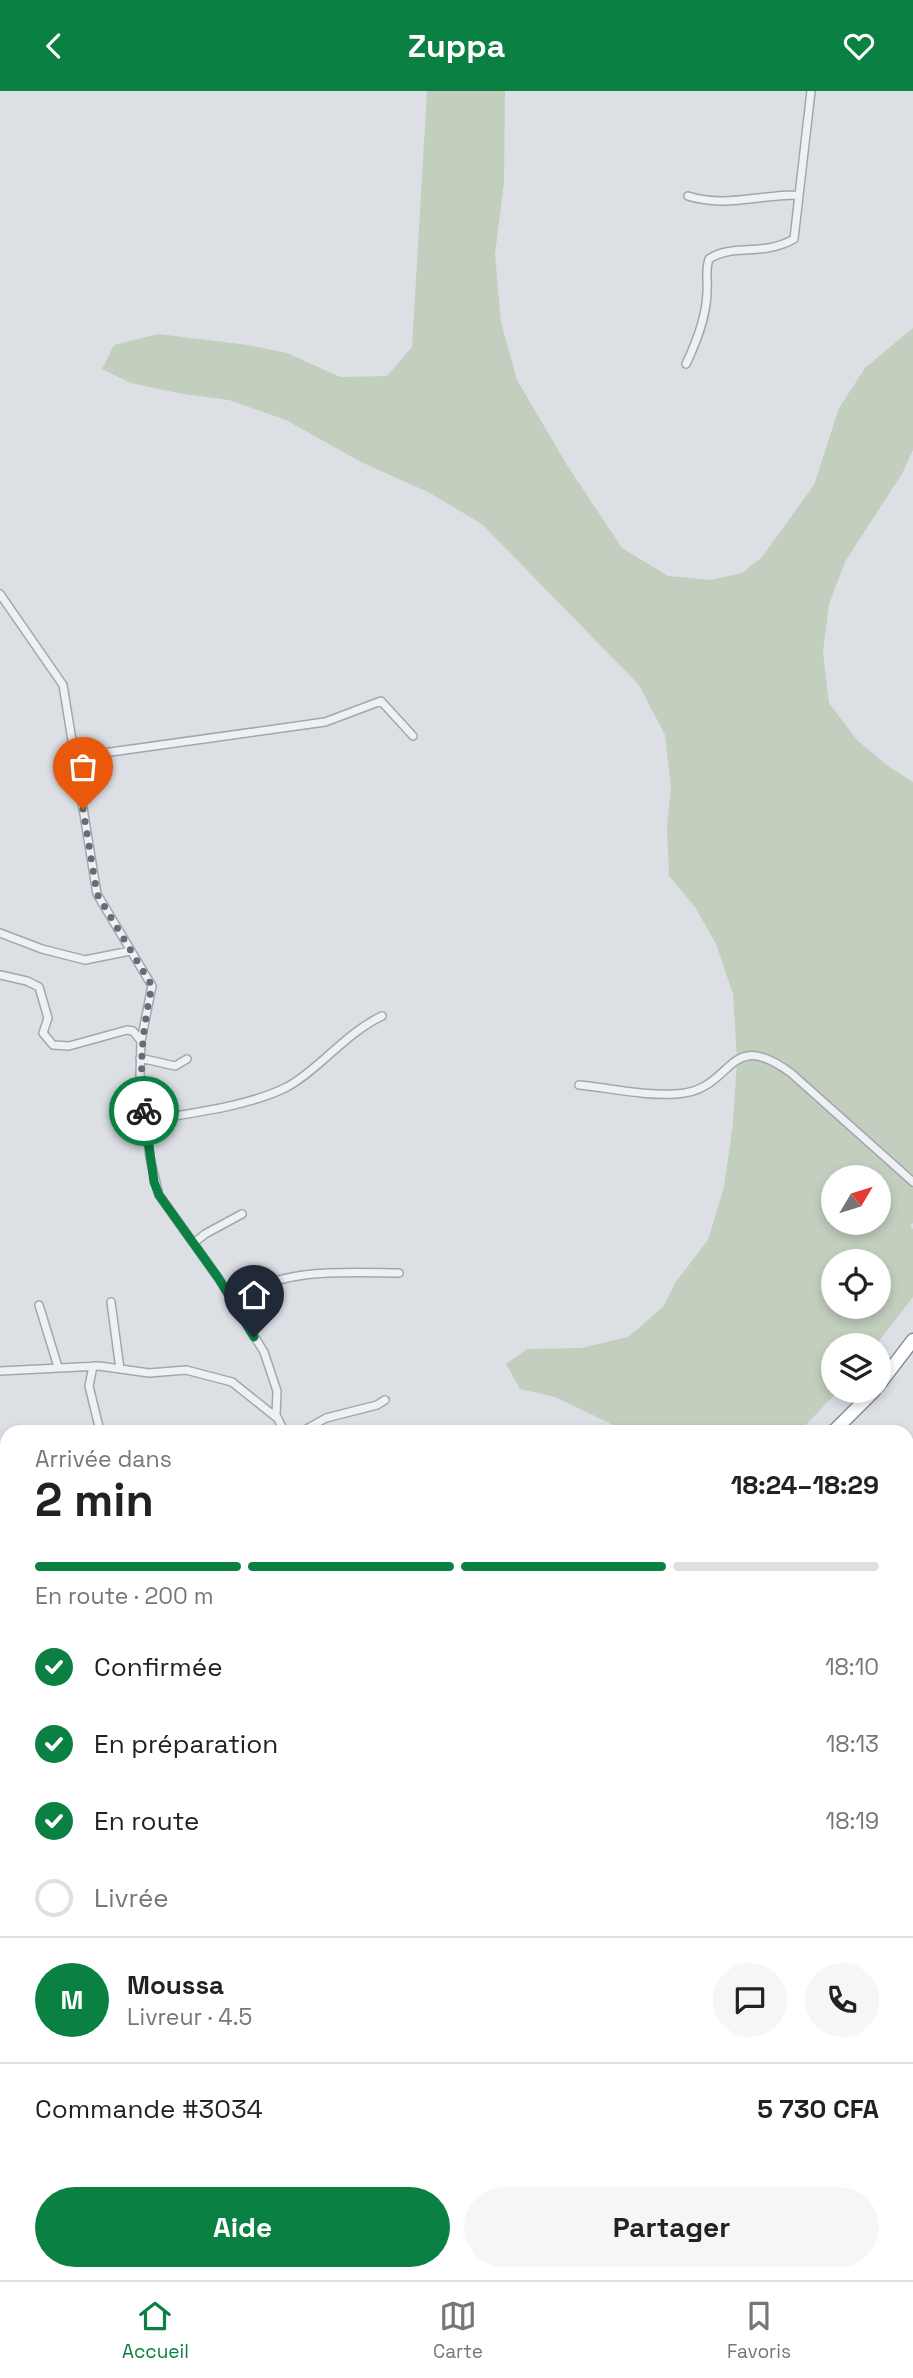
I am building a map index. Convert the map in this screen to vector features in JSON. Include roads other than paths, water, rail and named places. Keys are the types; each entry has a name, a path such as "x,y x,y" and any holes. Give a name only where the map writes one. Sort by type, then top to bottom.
{"highway":[{"path":"891,1369 913,1340"},
{"path":"848,1425 865,1403"}],"street":[{"path":"686,364 704,317 708,291 705,270 709,259 727,251 755,252 780,247 794,239 811,91"},
{"path":"688,196 705,202 730,202 778,194 799,195"},
{"path":"0,594 63,685 97,894 152,986 140,1058 154,1182 159,1195 231,1298 264,1352 274,1377 278,1419 281,1425"},
{"path":"75,757 326,722 381,701 413,736"},
{"path":"0,933 42,949 85,960 130,951"},
{"path":"0,975 27,981 39,987 48,1018 43,1033 53,1045 69,1046 127,1030 133,1031 141,1041"},
{"path":"145,1121 236,1105 277,1091 289,1085 355,1031 382,1016"},
{"path":"579,1084 677,1094 707,1087 728,1069 732,1062 744,1055 755,1053 770,1058 791,1073 913,1182"},
{"path":"140,1058 175,1066 187,1059"},
{"path":"194,1243 242,1214"},
{"path":"231,1298 248,1289 297,1274 399,1273"},
{"path":"111,1302 120,1369"},
{"path":"39,1305 58,1367"},
{"path":"0,1371 93,1366 149,1373 186,1370 232,1382 278,1419"},
{"path":"93,1366 89,1386 99,1425"},
{"path":"314,1425 326,1418 377,1405 385,1400"}]}
